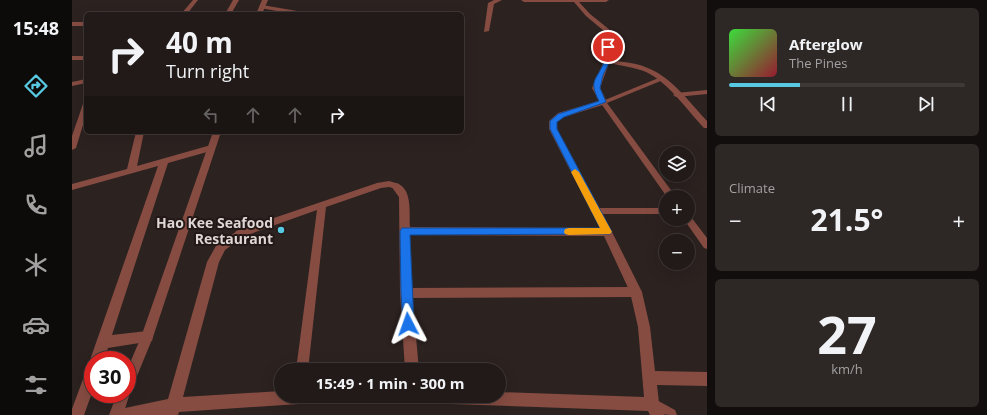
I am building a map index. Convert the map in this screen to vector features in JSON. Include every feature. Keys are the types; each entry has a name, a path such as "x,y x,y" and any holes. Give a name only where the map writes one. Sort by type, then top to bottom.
{"street":[{"path":"229,12 236,0"},
{"path":"260,12 265,0"},
{"path":"486,31 491,3 499,0"},
{"path":"524,0 606,0"},
{"path":"506,401 654,409 644,327 636,292 554,129 553,121 561,115 603,102 596,88 600,75 607,61 609,36 607,30 588,15 576,1"},
{"path":"72,24 84,24"},
{"path":"72,58 84,58"},
{"path":"607,61 641,68 662,79 707,126"},
{"path":"72,84 84,81"},
{"path":"131,170 140,134"},
{"path":"136,364 147,337 216,134"},
{"path":"72,187 212,148"},
{"path":"100,351 164,161"},
{"path":"396,186 400,189 404,197 406,293 411,363"},
{"path":"405,231 607,232"},
{"path":"172,410 213,262 221,247 239,234"},
{"path":"103,342 147,337"},
{"path":"650,378 707,380"},
{"path":"76,409 84,391"},
{"path":"125,415 274,400"},
{"path":"116,415 121,403"}],"lane":[{"path":"186,12 196,0"},
{"path":"262,7 285,12"},
{"path":"662,79 603,102 667,190"},
{"path":"676,94 707,92"},
{"path":"72,148 84,110"},
{"path":"239,234 380,185 389,184 396,186"},
{"path":"303,363 322,205"},
{"path":"595,211 659,211"},
{"path":"693,226 707,245"},
{"path":"406,293 636,292"},
{"path":"654,409 670,415"}],"slow traffic":[{"path":"569,232 607,232 575,172"}],"place":[{"name":"Hao Kee Seafood Restaurant","path":"281,230"}],"route":[{"path":"408,324 405,231 607,232 554,129 553,121 561,115 603,102 596,88 600,75 607,61 608,47"}]}
